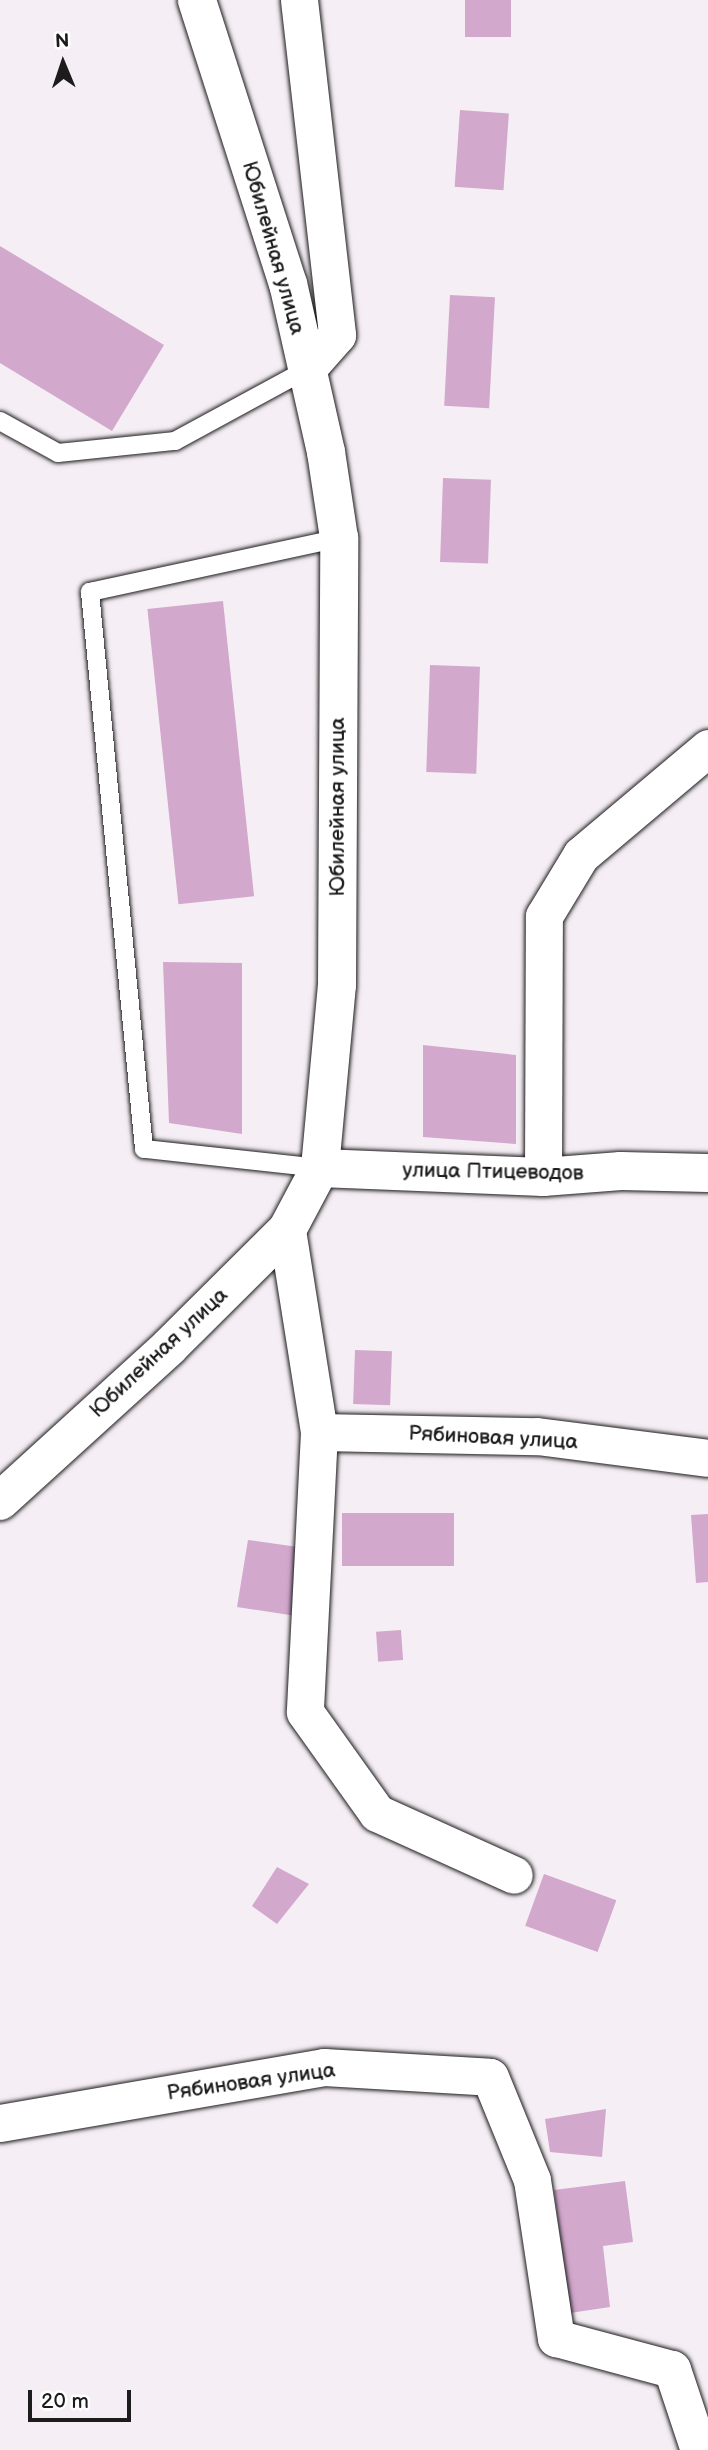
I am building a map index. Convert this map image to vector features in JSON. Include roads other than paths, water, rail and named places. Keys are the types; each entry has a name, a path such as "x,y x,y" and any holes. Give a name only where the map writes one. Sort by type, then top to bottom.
{"street":[{"name":"Юбилейная улица","path":"0,1501 169,1347 287,1230 320,1168 337,985 339,538 326,452 284,272 197,0"},
{"path":"299,0 337,335 306,370"},
{"path":"543,1177 544,916 581,855 708,748"},
{"name":"улица Птицеводов","path":"320,1168 543,1177 621,1171 708,1173"},
{"path":"287,1230 319,1432 305,1712 377,1813 514,1875"},
{"name":"Рябиновая улица","path":"319,1432 537,1436 708,1458"},
{"name":"Рябиновая улица","path":"0,2123 324,2067 490,2077 532,2180 556,2338 672,2369 699,2450"}],"lane":[{"path":"0,421 58,453 175,441 306,370"},
{"path":"320,1168 144,1149 90,592 339,538"}]}
